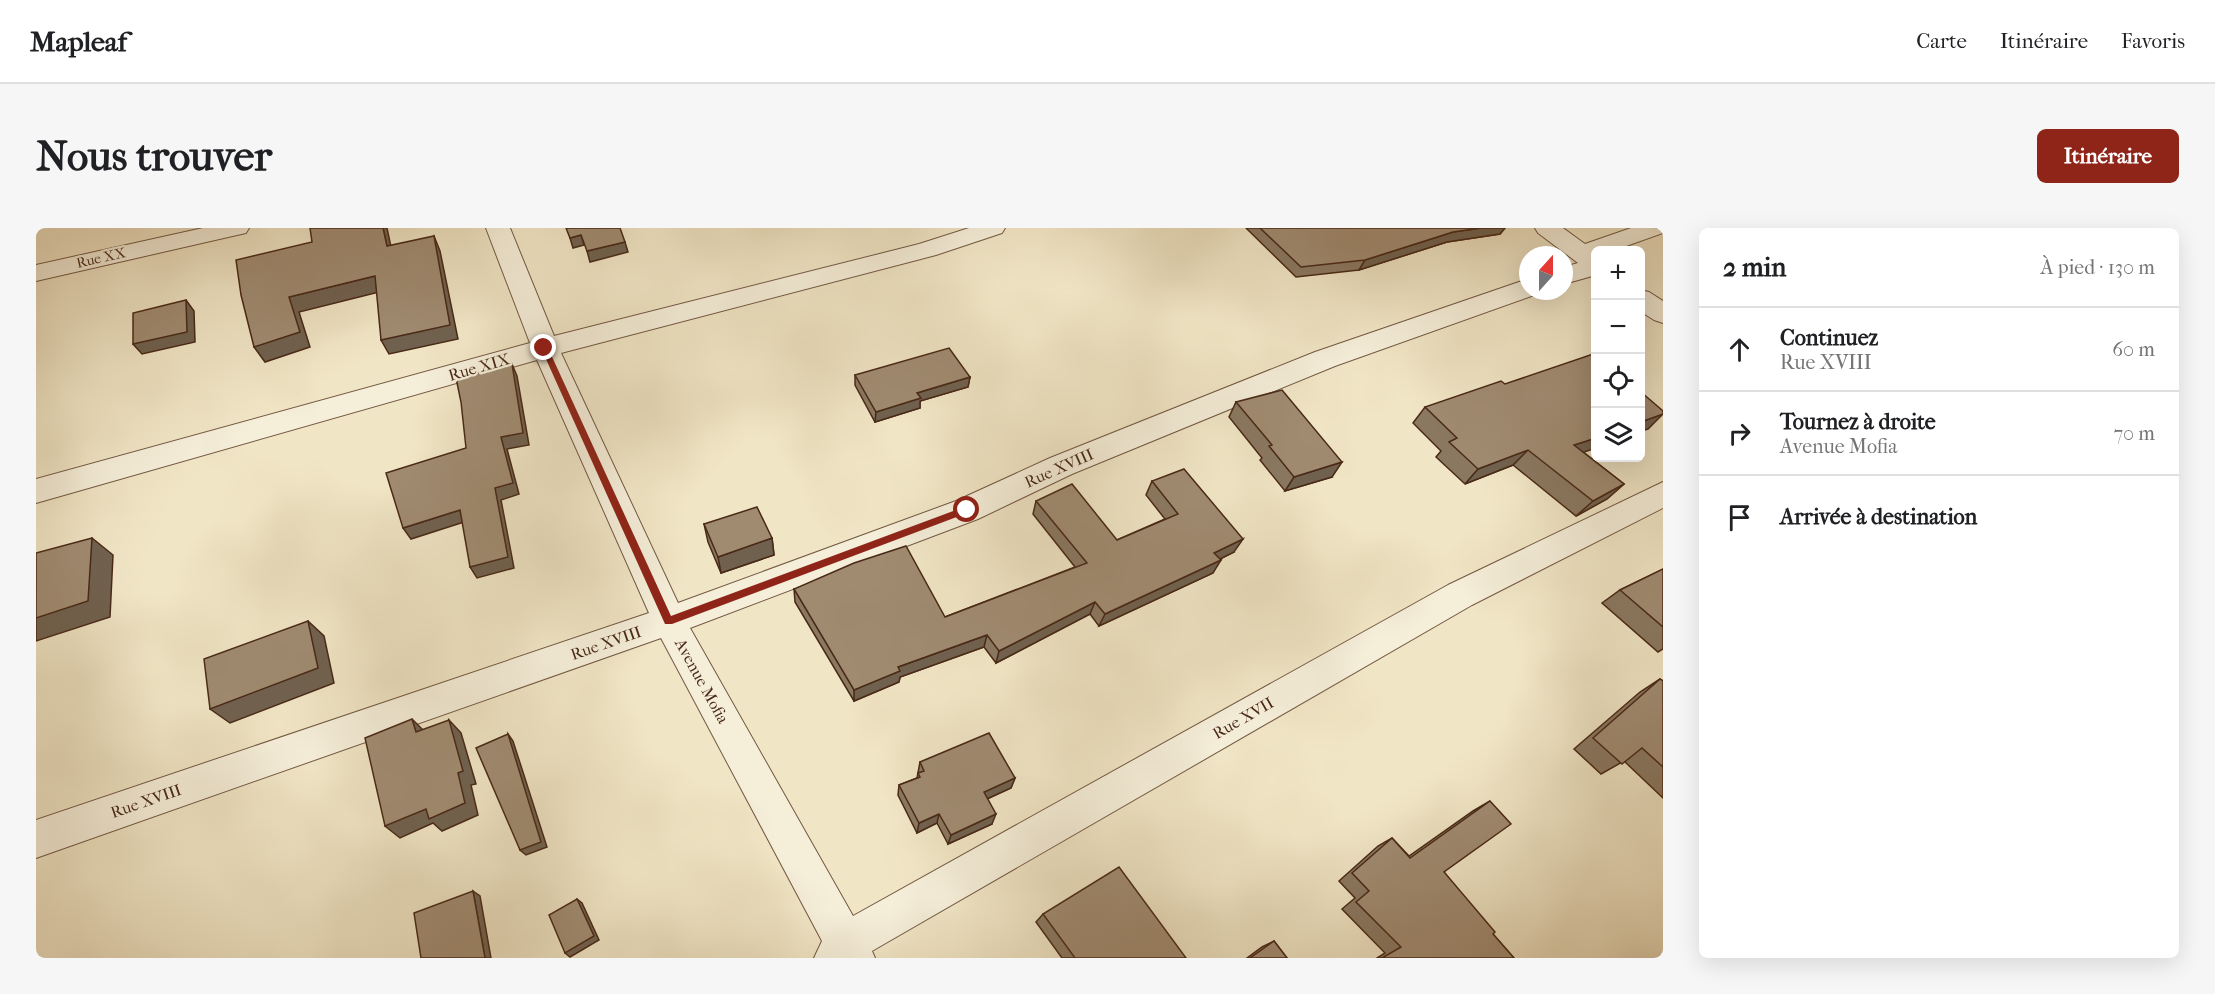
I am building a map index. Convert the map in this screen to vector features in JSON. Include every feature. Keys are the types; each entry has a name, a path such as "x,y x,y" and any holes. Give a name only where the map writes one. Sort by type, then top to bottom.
{"street":[{"name":"Rue XX","path":"36,273 237,228"},
{"name":"Avenue Mofia","path":"498,228 544,348 669,621 845,953"},
{"name":"Rue XIX","path":"36,491 544,348 927,250 993,228"},
{"path":"1547,228 1591,261 1573,271"},
{"path":"1620,246 1654,228"},
{"name":"Rue XVIII","path":"36,839 669,621 967,510 1061,466 1325,359 1516,292"},
{"path":"1644,300 1663,315"},
{"name":"Rue XVII","path":"845,953 1460,595 1663,494"}],"building":[{"path":"310,228 383,228 387,246 434,236 450,325 381,340 375,276 289,297 300,332 254,347 241,295 236,260 312,242"},
{"path":"566,228 620,228 625,242 587,251 581,235 570,238"},
{"path":"1260,228 1481,228 1453,232 1365,260 1301,267"},
{"path":"186,300 187,332 133,344 133,313"},
{"path":"949,348 970,377 917,393 921,398 876,412 855,375"},
{"path":"1591,355 1591,440 1574,445 1591,458 1591,462 1596,462 1624,484 1593,501 1528,450 1478,469 1449,442 1457,438 1425,407 1501,381 1505,384"},
{"path":"512,364 523,433 501,437 513,483 495,488 508,557 470,567 460,510 403,528 386,473 466,448 456,378"},
{"path":"1282,390 1342,462 1294,477 1269,446 1272,445 1236,402"},
{"path":"1645,395 1663,411 1663,414 1645,421"},
{"path":"1184,469 1243,539 1214,553 1221,560 1105,614 1095,602 999,651 987,635 898,667 900,671 854,690 794,589 854,563 906,546 945,617 1087,563 1036,501 1072,484 1117,540 1178,514 1152,481"},
{"path":"757,507 772,538 718,557 704,524"},
{"path":"92,538 88,601 36,618 36,553"},
{"path":"1663,569 1663,627 1620,590"},
{"path":"308,621 318,668 210,709 204,659"},
{"path":"1660,679 1663,681 1663,767 1642,748 1622,764 1593,738"},
{"path":"412,719 416,732 449,720 463,771 458,773 465,803 429,819 426,809 385,826 365,738"},
{"path":"989,733 1015,778 984,792 996,814 951,835 939,814 919,823 899,785 920,777 918,773 924,771 920,762"},
{"path":"508,734 541,842 520,850 476,748"},
{"path":"1490,801 1511,824 1444,872 1514,958 1382,958 1401,947 1356,902 1369,891 1352,873 1392,838 1410,858"},
{"path":"1119,867 1186,958 1075,958 1043,914"},
{"path":"473,891 485,958 421,958 414,913"},
{"path":"577,899 594,936 565,953 549,915"},
{"path":"1274,941 1287,958 1250,958"}],"route":[{"path":"544,348 669,621 967,510"}]}
